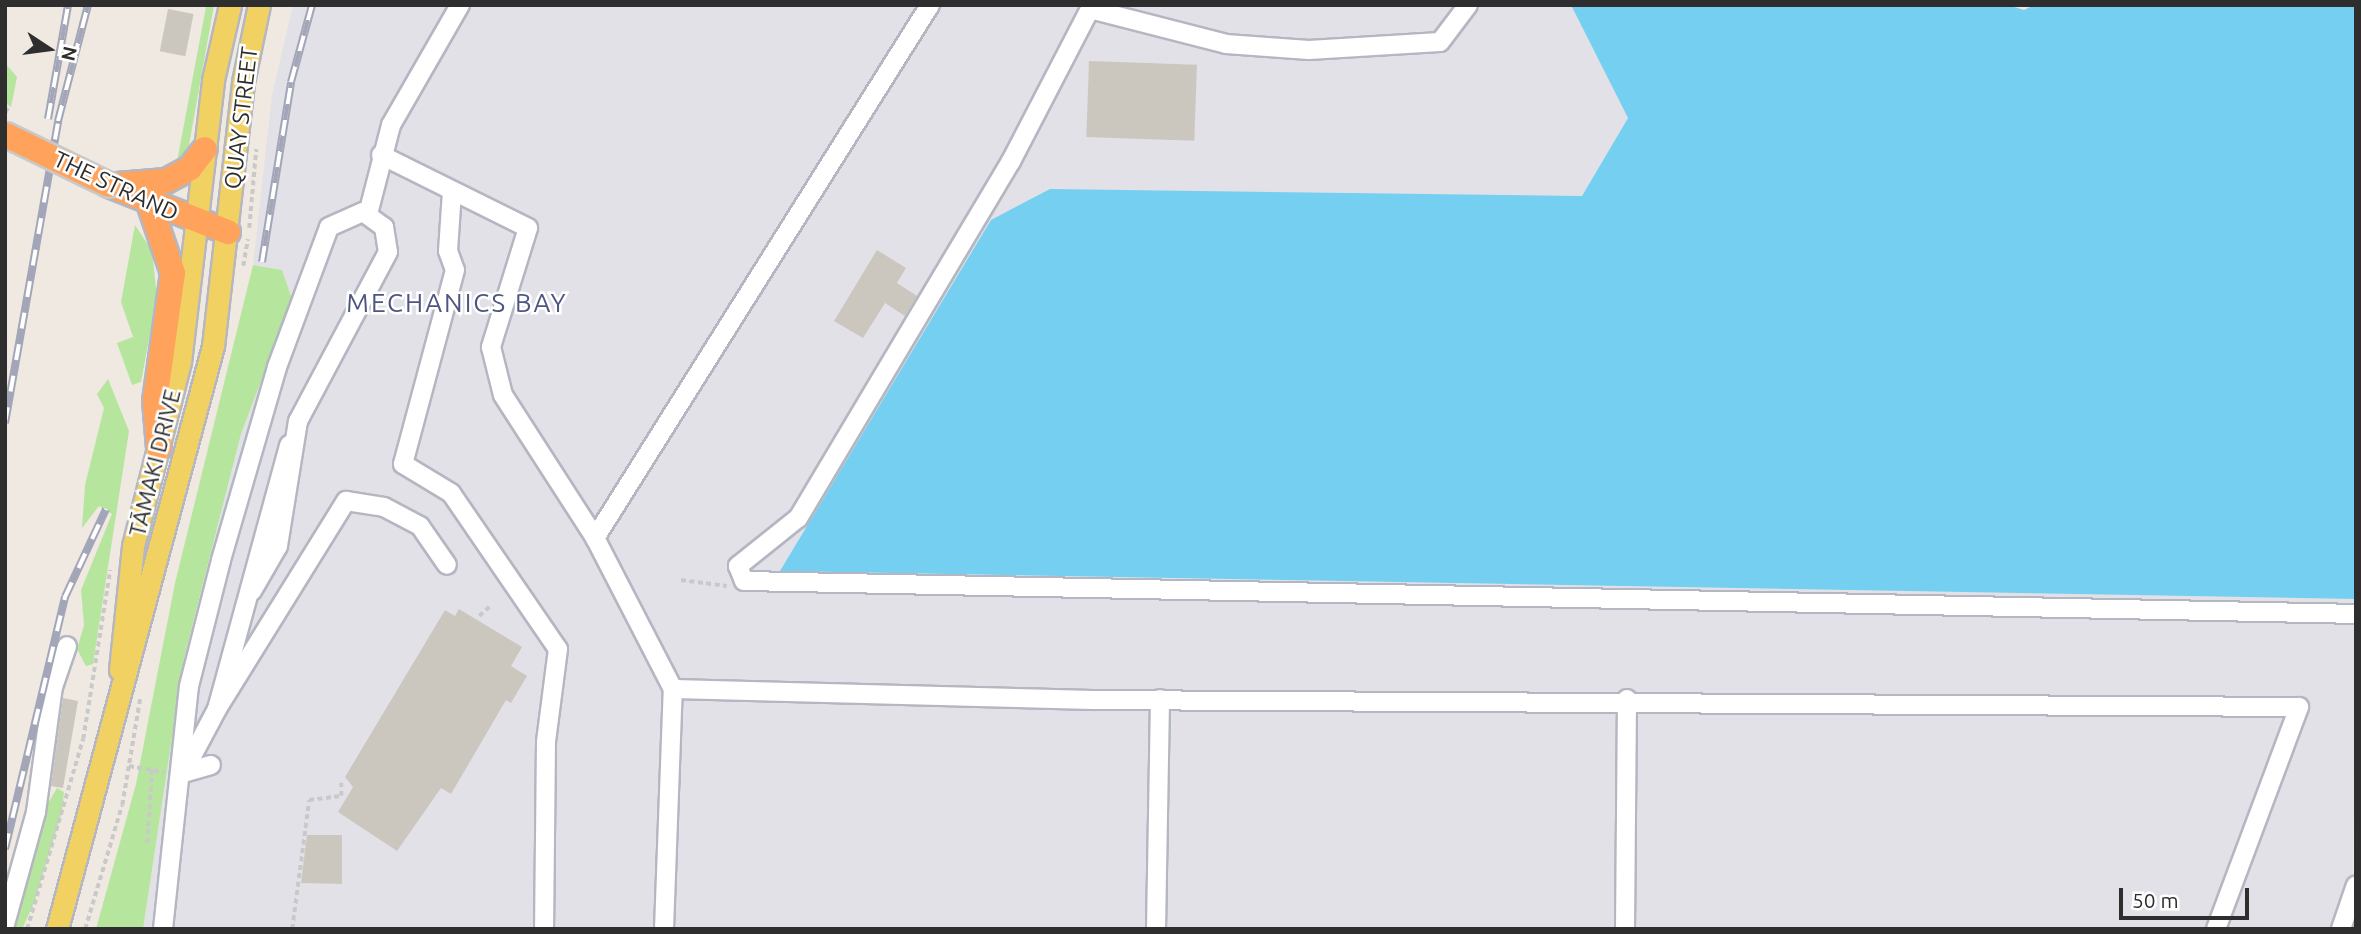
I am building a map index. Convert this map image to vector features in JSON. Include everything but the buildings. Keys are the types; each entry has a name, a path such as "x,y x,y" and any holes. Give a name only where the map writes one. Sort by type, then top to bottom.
{"highway":[{"name":"THE STRAND","path":"7,122 109,185 146,196 199,223 238,238"},
{"path":"159,448 155,401 173,274 146,196 190,168 205,149"}],"main road":[{"name":"QUAY STREET","path":"199,223 205,149 230,5"},
{"name":"QUAY STREET","path":"238,238 243,82 259,5"},
{"name":"TĀMAKI DRIVE","path":"119,704 126,586 180,362 199,223"},
{"name":"TĀMAKI DRIVE","path":"57,929 213,346 238,238"}],"street":[{"path":"368,214 381,155 391,125 460,5"},
{"path":"595,538 930,5"},
{"path":"1468,5 1440,42 1309,50 1226,44 1091,7 1011,161 798,518 738,566 741,579 2356,614"},
{"path":"381,155 528,228 491,347 503,395 595,538 673,689 664,929"},
{"path":"452,191 448,251 455,270 403,464 451,493 558,649 546,742 544,929"},
{"path":"163,929 194,662 277,367 329,227 352,212 368,214 384,227 388,252 299,421 278,546 252,591 217,709"},
{"path":"183,773 217,709 346,501 384,508 420,526 447,565"},
{"path":"5,924 36,812 53,687 67,646"},
{"path":"673,689 1160,699 1627,698 2299,707 2216,929"},
{"path":"1625,929 1627,698"},
{"path":"1156,929 1160,699"},
{"path":"183,773 211,765"},
{"path":"2341,929 2356,885"}],"path":[{"path":"238,238 256,143"},
{"path":"27,929 83,739 111,556"},
{"path":"681,580 729,587 741,579"},
{"path":"479,616 489,606"},
{"path":"130,766 164,772"},
{"path":"147,843 152,769"},
{"path":"292,929 309,800 341,796 341,783"}],"shaded area":[{"path":"293,5 1571,5 1628,118 1582,196 781,571 2356,599 2352,929 143,929 184,658 241,434 292,299 282,270 253,265 272,95"}],"green space":[{"path":"214,5 188,151 176,167 206,7"},
{"path":"5,63 17,77 11,107 5,102"},
{"path":"135,225 152,251 157,297 141,382 132,385 117,343 133,337 121,302"},
{"path":"253,265 282,270 292,299 241,434 184,658 143,929 96,929 136,784 175,583"},
{"path":"108,379 129,431 93,664 86,666 77,649 84,625 81,590 112,514 99,506 82,528 85,485 104,408 97,394"},
{"path":"57,788 64,792 62,812 34,903 22,929 7,929 43,812"}],"water":[{"path":"1571,5 2008,5 2024,10 2034,5 2356,5 2356,599 780,571 991,220 1050,189 1582,196 1628,118"}],"railway":[{"path":"48,119 68,5"},
{"path":"5,423 58,121 88,5"},
{"path":"262,262 291,82 312,5"},
{"path":"5,849 65,597 106,509"}],"district":[{"name":"MECHANICS BAY","path":"457,303"}]}
